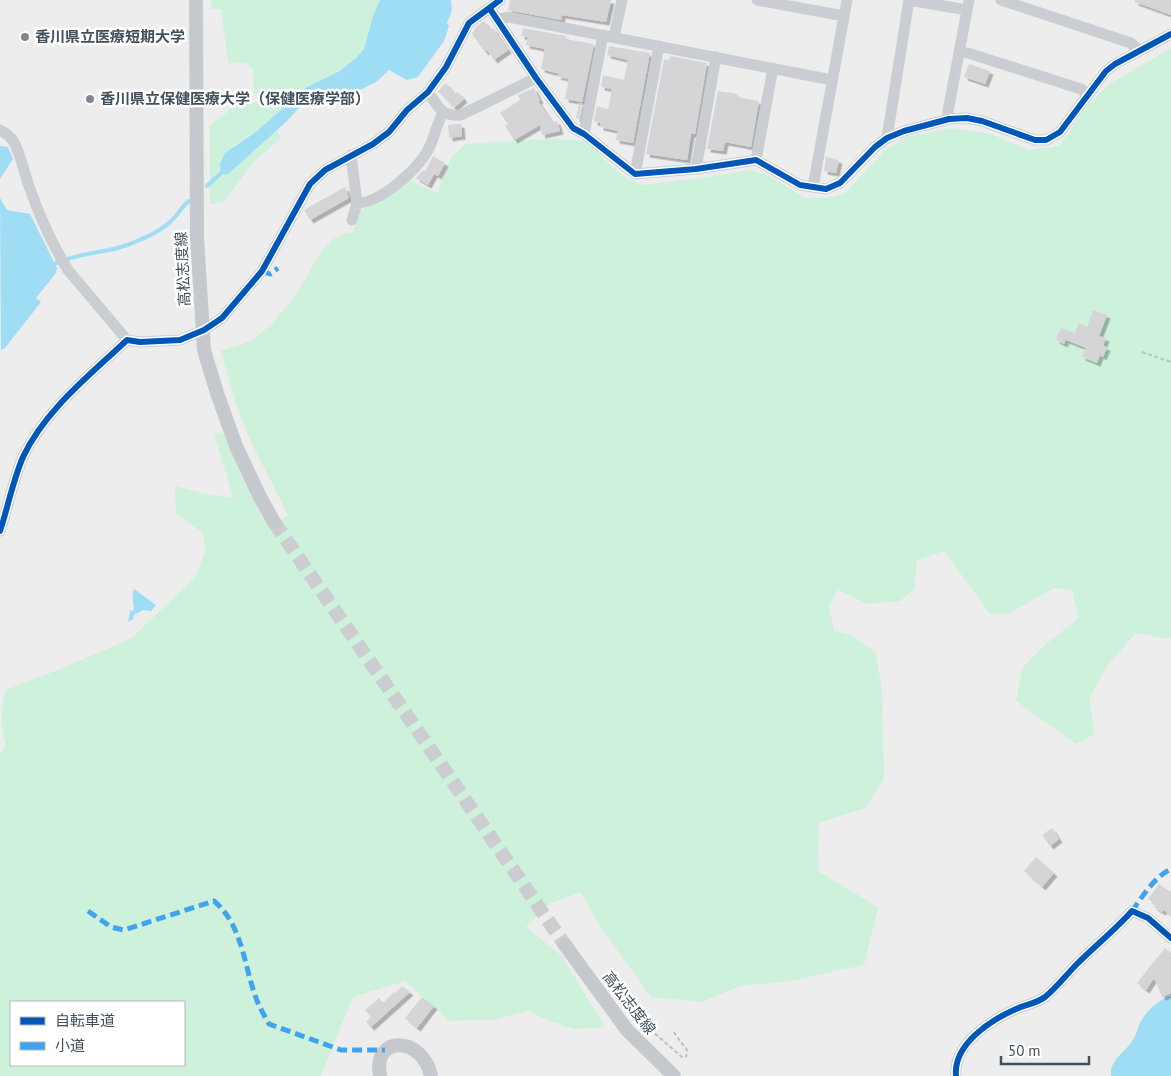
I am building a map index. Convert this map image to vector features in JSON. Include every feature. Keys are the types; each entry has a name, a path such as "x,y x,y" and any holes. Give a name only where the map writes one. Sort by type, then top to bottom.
{"main road":[{"name":"高松志度線","path":"196,0 197,237 204,350 230,428 259,495 274,522"},
{"name":"高松志度線","path":"565,945 627,1030 674,1076"},
{"path":"380,1076 379,1062 385,1050 395,1045 404,1045 422,1055 431,1076"}],"street":[{"path":"0,130 8,133 14,143 30,189 60,258 127,340 140,342 180,340 204,330 222,318 262,270 310,184 325,170 372,144 389,132 407,110 428,92 446,68 469,23 500,0"},
{"path":"584,134 609,36 622,0"},
{"path":"757,0 844,16"},
{"path":"813,187 847,0"},
{"path":"887,138 909,0 968,5 948,111 949,119"},
{"path":"1001,0 1131,43 1139,51"},
{"path":"490,9 536,78 573,128 584,134 635,174 696,169 756,160 800,185 826,189 840,183 875,147 887,138 904,131 949,119 974,119 1035,140 1046,140 1060,132 1106,71 1115,64 1171,34"},
{"path":"497,20 508,17 832,80"},
{"path":"635,174 659,46"},
{"path":"960,52 1082,90 1088,95"},
{"path":"696,169 716,57"},
{"path":"756,160 773,68"},
{"path":"428,92 443,113 451,116 460,115 536,78"},
{"path":"358,203 383,194 424,157 443,113"},
{"path":"351,155 358,203 352,220"},
{"path":"0,531 23,459 30,445 60,404 127,340"},
{"path":"956,1076 959,1057 969,1040 999,1017 1043,998 1117,928 1132,911 1148,918 1171,938"}],"path":[{"path":"1142,352 1171,362"},
{"path":"634,1024 644,1025 682,1057 686,1057 687,1050 672,1030"}],"green space":[{"path":"211,0 380,0 373,16 364,49 356,58 340,71 307,87 257,131 234,145 227,175 276,130 281,138 254,162 223,203 210,204 210,125 230,110 242,104 268,101 254,93 253,69 244,63 228,63 221,9 211,9"},
{"path":"1171,48 1171,637 1168,639 1136,633 1106,667 1089,700 1095,734 1076,744 1016,701 1022,668 1047,643 1079,618 1072,590 1054,588 1010,613 990,614 944,551 917,560 914,589 900,601 868,604 838,590 829,606 834,631 852,635 876,653 882,690 884,779 865,808 819,823 818,871 878,907 864,965 790,981 740,986 702,1002 651,997 601,928 581,892 549,904 526,927 562,956 605,1027 574,1029 546,1020 529,1010 499,1019 449,1021 405,981 353,997 321,1076 0,1076 0,755 6,745 2,717 6,690 132,638 195,577 206,549 203,533 176,514 175,486 233,498 214,433 226,434 273,527 288,515 251,442 236,405 221,351 250,341 273,322 300,288 320,253 327,245 343,234 353,232 360,210 386,198 409,180 437,193 452,156 466,144 556,139 584,141 622,175 642,185 750,170 768,175 805,198 832,197 845,193 884,151 906,137 951,128 991,134 1029,150 1059,146 1086,108 1109,84"}],"water":[{"path":"380,0 451,0 452,10 447,23 449,26 444,41 418,77 407,80 389,70 376,82 362,89 344,93 322,92 311,95 287,121 227,175 221,173 220,164 225,153 257,131 307,87 340,71 356,58 364,49 373,16"},
{"path":"0,146 8,147 13,159 0,179"},
{"path":"0,198 7,210 30,214 57,268 56,273 36,298 41,302 5,348 1,350"},
{"path":"134,589 156,605 151,611 143,610 134,615 133,619 128,622 130,611 134,610"},
{"path":"1171,996 1171,1076 1111,1076 1113,1065 1131,1043 1144,1017 1156,1004"}],"building":[{"path":"510,0 611,0 606,22 562,15 561,20 508,10"},
{"path":"1135,0 1171,0 1171,15 1135,2"},
{"path":"484,21 490,30 493,28 508,50 494,60 487,50 485,52 472,34 475,28"},
{"path":"523,28 566,36 565,39 594,44 582,102 565,99 569,79 556,76 560,74 541,69 545,49 526,45 528,37 521,36"},
{"path":"609,46 650,53 633,143 616,140 618,131 600,127 600,123 594,122 597,106 608,109 612,89 601,87 603,75 624,80 628,60 607,55"},
{"path":"670,56 707,63 695,134 691,134 687,160 646,154 664,59 669,60"},
{"path":"969,64 990,71 985,84 964,77"},
{"path":"446,83 455,94 458,92 464,99 454,108 438,91"},
{"path":"534,88 540,100 538,101 552,122 557,121 560,131 542,135 540,125 514,140 505,126 508,124 500,113 520,100 518,95"},
{"path":"718,91 738,94 737,97 759,101 751,147 725,142 723,151 707,149"},
{"path":"579,103 582,103 579,119 576,118"},
{"path":"461,124 462,136 449,138 448,125"},
{"path":"433,156 445,163 438,176 434,174 428,185 416,178 423,170 425,171"},
{"path":"826,157 839,160 836,173 824,171"},
{"path":"345,187 349,198 310,220 304,210"},
{"path":"1093,310 1107,315 1099,336 1106,338 1103,346 1107,347 1103,357 1100,355 1097,363 1082,357 1086,348 1066,340 1064,344 1056,340 1061,328 1075,333 1079,323 1087,327"},
{"path":"1052,828 1059,839 1050,846 1042,835"},
{"path":"1036,857 1054,873 1042,887 1024,871"},
{"path":"1159,884 1171,892 1171,916 1164,910 1162,912 1154,907 1156,905 1148,899"},
{"path":"1165,948 1171,953 1171,993 1162,997 1154,978 1146,990 1137,983"},
{"path":"402,986 410,992 371,1027 366,1022 371,1017 365,1010 379,998 383,1003"},
{"path":"422,997 434,1006 417,1028 405,1018"}],"waterway":[{"path":"207,186 221,173"},
{"path":"54,264 75,257 117,248 146,237 168,224 189,201"}],"tunnel":[{"path":"274,522 565,945"}],"marked path":[{"path":"262,271 270,274 278,268"},
{"path":"1132,911 1154,882 1171,869"},
{"path":"88,911 111,927 124,930 214,901 232,923 242,949 253,990 269,1024 341,1050 385,1050"}],"cycle path":[{"path":"0,531 23,457 43,424 69,394 127,340 140,342 180,340 204,330 222,318 262,271 310,184 325,170 373,144 389,132 407,110 428,92 446,67 469,23 500,0"},
{"path":"490,9 536,78 573,128 584,134 635,174 696,169 756,160 800,185 826,189 840,183 875,147 887,138 904,131 949,119 967,118 982,121 1035,140 1046,140 1060,132 1106,71 1115,64 1171,34"},
{"path":"956,1076 957,1064 961,1054 976,1035 1006,1014 1045,997 1132,911 1148,918 1171,938"}],"place":[{"name":"香川県立医療短期大学","path":"25,37"},
{"name":"香川県立保健医療大学（保健医療学部）","path":"90,99"}]}
